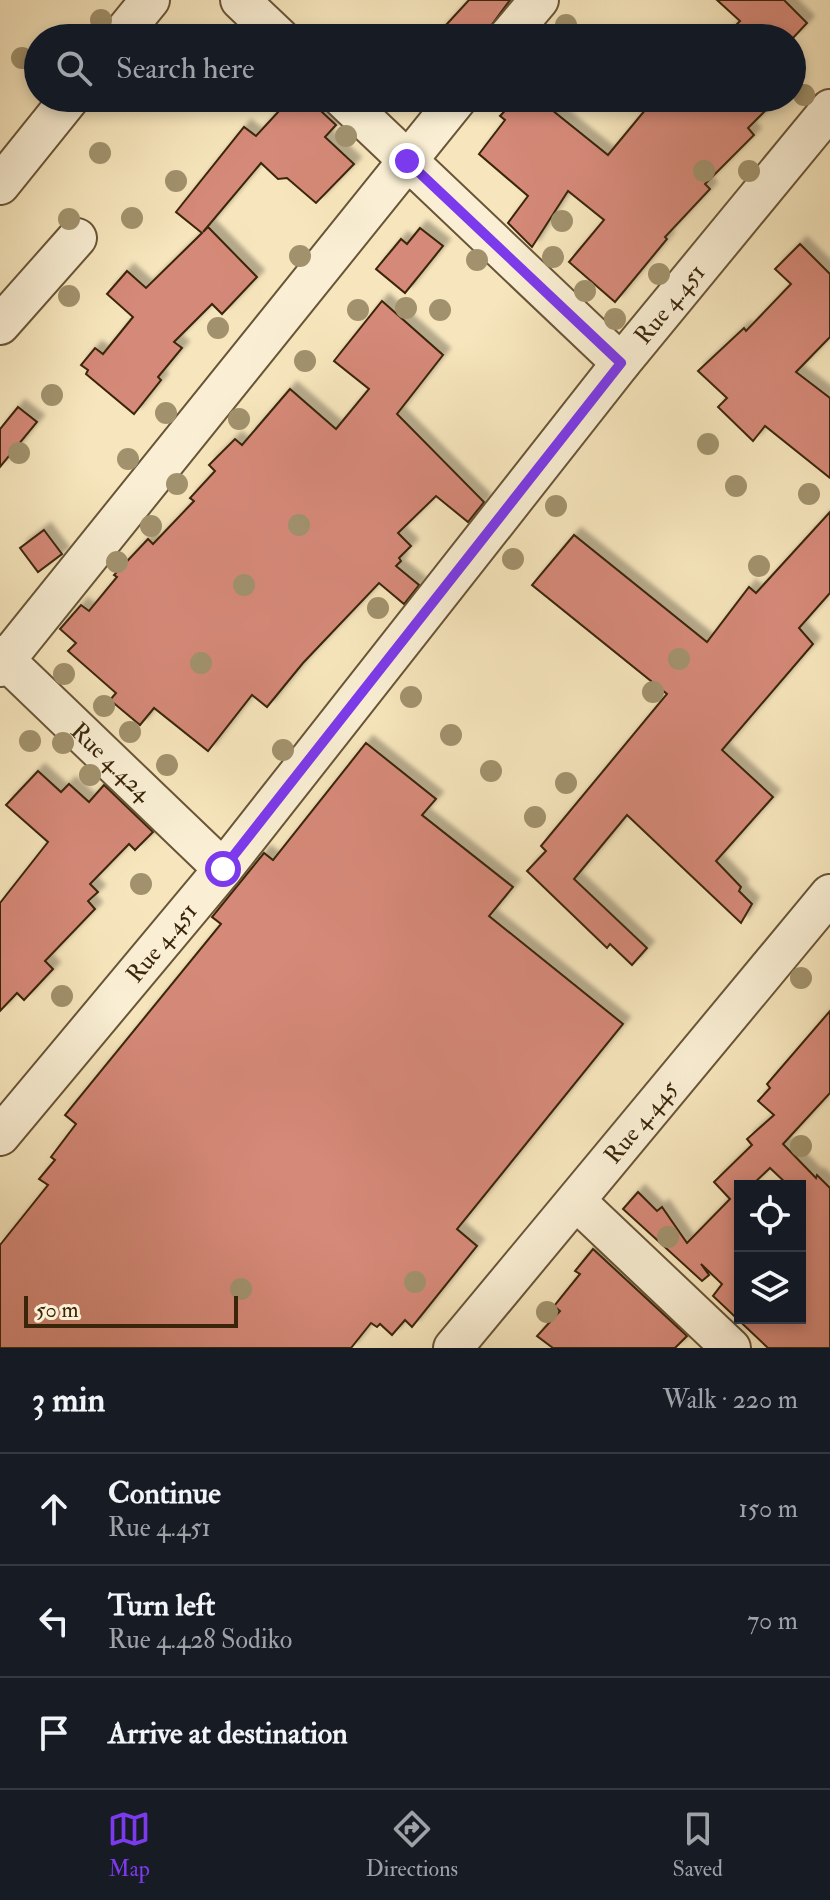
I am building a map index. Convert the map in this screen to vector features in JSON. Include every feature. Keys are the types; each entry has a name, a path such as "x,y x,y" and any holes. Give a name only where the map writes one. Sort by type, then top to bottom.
{"street":[{"path":"130,24 150,0"},
{"path":"240,0 265,24"},
{"path":"519,24 539,0"},
{"name":"Rue 4.451","path":"0,1136 223,869 621,363 830,109"},
{"path":"0,185 59,112"},
{"path":"356,112 621,363"},
{"path":"2,661 447,112"},
{"path":"1,321 77,238"},
{"name":"Rue 4.424","path":"2,661 223,869"},
{"name":"Rue 4.445","path":"453,1348 830,894"},
{"path":"576,1201 731,1348"}],"building":[{"path":"469,0 510,0 492,24 447,24"},
{"path":"717,0 784,0 807,23 737,24 740,21"},
{"path":"278,112 322,112 336,125 325,137 354,164 316,203 287,178 278,179 261,163 203,232 208,227 257,277 222,314 212,304 174,342 182,348 134,414 86,374 88,370 81,365 95,348 103,354 133,317 107,294 127,271 146,288 202,233 176,212 244,127 256,136"},
{"path":"504,112 554,112 608,155 643,112 764,112 748,128 754,135 705,184 710,189 665,237 667,239 615,302 569,262 604,220 568,191 532,247 508,223 528,196 479,154 505,120 500,116"},
{"path":"420,228 443,246 405,293 376,269 401,239 407,244"},
{"path":"800,244 830,274 830,337 796,372 830,398 830,478 765,426 753,441 718,407 727,398 698,371 744,328 746,331 791,284 775,269"},
{"path":"382,301 443,355 397,414 484,502 468,522 436,496 398,533 411,546 396,566 419,585 404,604 379,583 303,663 267,707 252,695 208,751 154,708 140,725 110,700 116,693 68,651 76,643 60,629 81,605 89,611 117,577 114,575 148,539 153,544 194,501 190,498 215,471 209,465 235,439 242,445 290,389 336,429 369,389 334,361"},
{"path":"18,407 37,422 0,467 0,429"},
{"path":"830,512 830,593 799,628 813,644 722,750 773,797 716,861 741,887 739,891 752,904 741,923 627,815 574,879 647,948 632,965 610,944 607,948 527,871 546,851 541,846 667,694 532,585 574,535 707,642 749,587 756,593"},
{"path":"44,530 62,554 38,572 20,548"},
{"path":"366,743 436,799 422,815 513,887 489,916 623,1024 457,1229 477,1246 412,1327 405,1320 392,1335 380,1324 377,1327 371,1323 351,1348 0,1348 0,1245 48,1185 39,1179 55,1160 51,1157 76,1124 65,1115 221,924 212,917 264,853 273,860"},
{"path":"38,771 61,792 69,784 89,802 104,785 153,832 135,850 129,844 90,884 98,892 88,901 95,909 45,961 53,969 24,1000 17,993 0,1011 0,903 48,842 6,805"},
{"path":"830,1011 830,1093 783,1144 830,1188 830,1348 768,1348 743,1324 806,1324 806,1180 783,1180 770,1168 757,1180 734,1180 734,1316 713,1296 722,1284 701,1264 709,1275 702,1281 623,1209 638,1192 657,1211 662,1207 687,1243 730,1199 714,1182 752,1145 747,1139 774,1115 758,1101 770,1088 767,1084"},
{"path":"593,1249 687,1336 675,1348 553,1348 537,1336 560,1311 554,1306 580,1274 575,1271"}],"route":[{"path":"223,869 621,363 407,161"}]}
